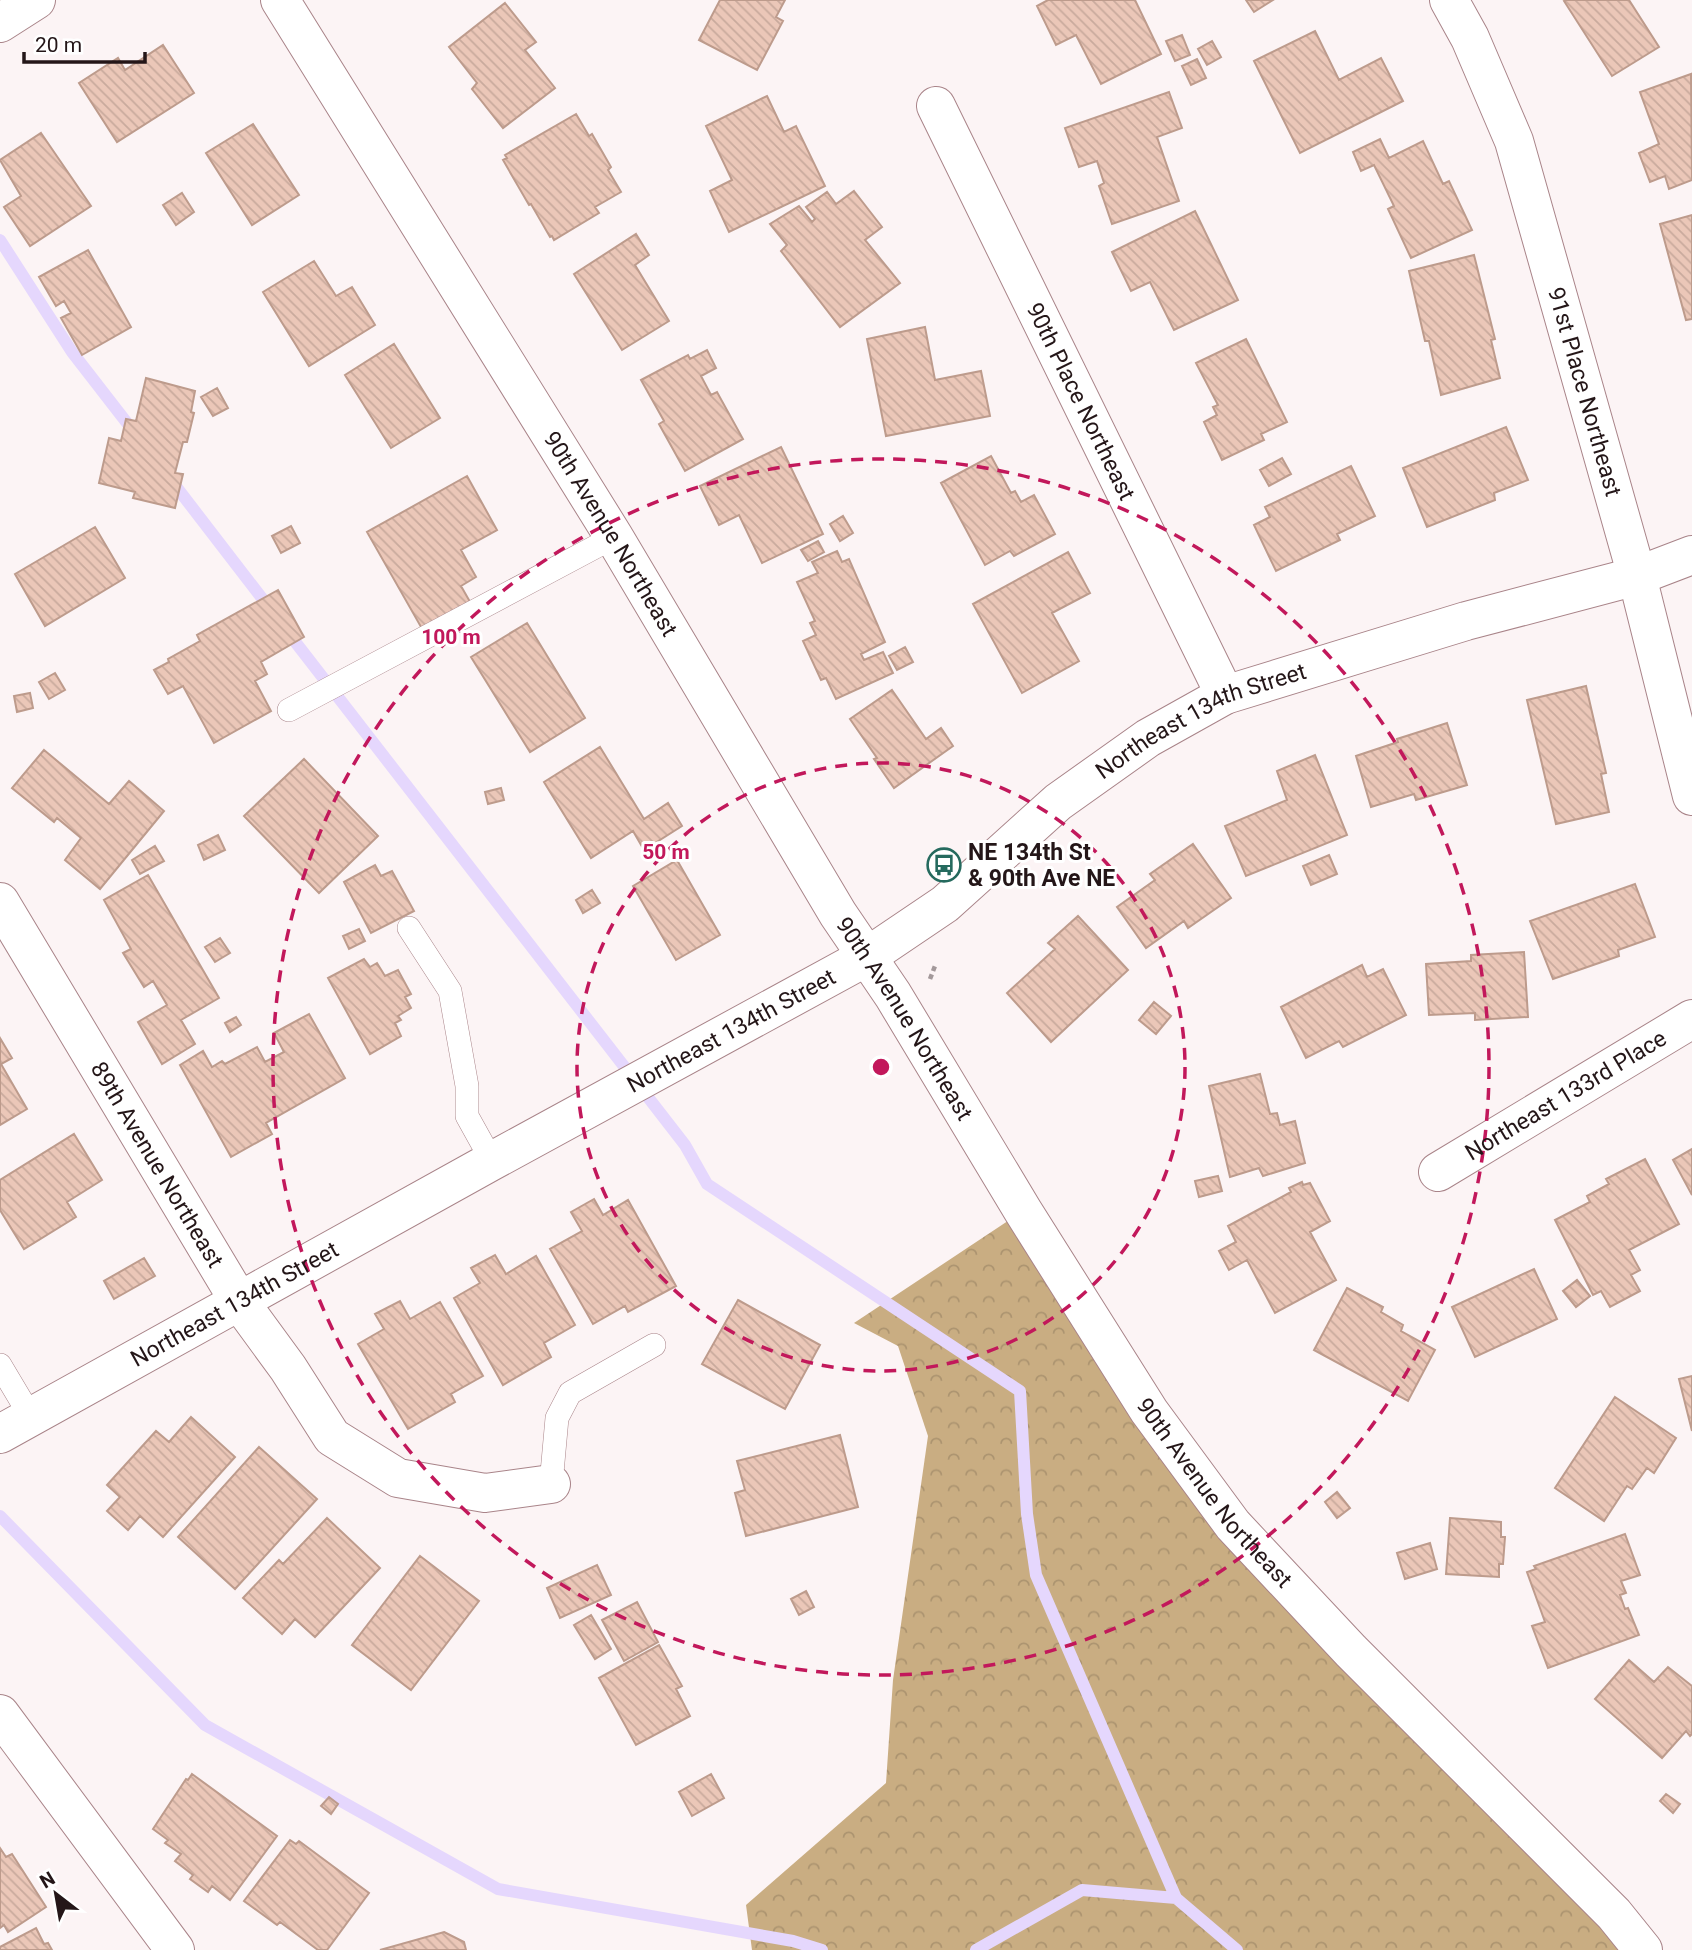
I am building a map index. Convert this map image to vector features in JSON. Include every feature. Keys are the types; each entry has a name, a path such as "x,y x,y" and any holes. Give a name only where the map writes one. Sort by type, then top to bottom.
{"street":[{"path":"0,23 36,0"},
{"name":"90th Avenue Northeast","path":"280,0 614,537 838,914 868,956 1023,1211 1149,1411 1233,1525 1351,1651 1614,1914 1643,1950"},
{"name":"91st Place Northeast","path":"1449,0 1470,38 1514,141 1637,576 1692,796"},
{"name":"90th Place Northeast","path":"936,106 1225,695"},
{"name":"Northeast 134th Street","path":"15,1425 868,956 945,904 1058,802 1148,738 1225,695 1466,621 1637,576 1692,555"},
{"name":"89th Avenue Northeast","path":"0,902 239,1301 288,1368 332,1437 397,1478 485,1493 551,1484"},
{"name":"Northeast 133rd Place","path":"1438,1172 1692,1019"},
{"path":"0,1714 175,1950"}],"lane":[{"path":"289,710 614,537"},
{"path":"409,928 450,991 467,1086 467,1116 492,1161"},
{"path":"551,1484 557,1418 570,1393 654,1345"},
{"path":"0,1365 15,1425"}],"path":[{"path":"928,984 935,967"}],"green space":[{"path":"1023,1211 1149,1411 1643,1950 752,1950 746,1905 886,1783 893,1680 928,1436 898,1346 854,1323"}],"building":[{"path":"720,0 785,0 776,17 783,21 757,70 699,40"},
{"path":"1048,0 1135,0 1161,54 1101,84 1076,35 1056,45 1037,6"},
{"path":"1246,0 1273,0 1254,12"},
{"path":"1629,0 1659,47 1612,76 1564,1"},
{"path":"505,3 536,42 525,50 555,88 503,128 472,89 477,83 449,47"},
{"path":"1315,31 1339,80 1381,58 1403,101 1300,153 1254,61"},
{"path":"1182,35 1190,55 1175,61 1166,41"},
{"path":"1212,41 1221,57 1207,65 1198,49"},
{"path":"163,45 194,93 117,142 79,83 118,58 125,70"},
{"path":"1197,59 1206,78 1191,85 1182,66"},
{"path":"1691,74 1692,180 1669,189 1665,176 1650,182 1639,153 1659,144 1640,92"},
{"path":"1169,92 1182,128 1157,137 1179,201 1112,224 1099,186 1104,183 1097,161 1079,167 1065,128"},
{"path":"767,96 784,132 796,126 825,186 729,232 710,191 732,180 706,126"},
{"path":"576,114 589,136 592,134 611,167 608,170 621,192 595,207 599,213 554,240 531,204 529,205 503,160 507,158 505,155"},
{"path":"253,124 299,195 252,225 206,153"},
{"path":"41,133 91,206 30,246 4,207 21,196 0,160"},
{"path":"1380,139 1389,158 1423,141 1443,184 1449,181 1472,230 1411,258 1388,209 1394,206 1374,165 1361,171 1353,152"},
{"path":"854,191 882,227 865,240 900,283 840,327 781,251 787,245 770,224 799,206 812,222 815,219 806,207 827,192 836,204"},
{"path":"182,193 194,212 176,225 163,205"},
{"path":"1195,211 1238,300 1174,330 1150,282 1131,291 1112,252"},
{"path":"1692,215 1692,319 1686,320 1660,224"},
{"path":"636,234 649,255 635,265 669,321 622,350 574,274"},
{"path":"88,250 131,327 82,355 61,318 71,313 64,301 56,306 39,277"},
{"path":"1474,255 1495,339 1491,340 1500,378 1441,395 1409,271"},
{"path":"314,261 336,296 352,287 375,325 309,366 263,292"},
{"path":"925,327 935,380 981,371 990,416 886,436 867,339"},
{"path":"1246,339 1287,422 1261,434 1264,440 1222,460 1204,422 1217,415 1213,407 1218,405 1196,363"},
{"path":"394,344 440,418 391,448 345,375"},
{"path":"707,350 716,368 701,376 711,395 717,392 743,439 685,471 659,424 664,421 641,380 688,355 690,359"},
{"path":"146,378 195,391 191,412 194,413 187,442 183,442 175,473 183,474 175,508 133,498 135,492 99,483 109,438 121,441 126,419 136,421"},
{"path":"217,388 228,408 213,416 201,397"},
{"path":"1506,427 1528,480 1494,493 1495,500 1427,527 1403,468"},
{"path":"781,447 823,534 762,563 739,515 719,525 700,486"},
{"path":"991,456 1011,493 1015,491 1021,502 1034,495 1055,534 1014,556 1010,551 985,565 941,483"},
{"path":"1282,458 1291,474 1269,486 1260,470"},
{"path":"1351,466 1375,516 1337,534 1340,540 1276,571 1254,525 1270,517 1265,507"},
{"path":"467,476 497,530 461,550 476,577 461,586 473,607 425,634 367,532"},
{"path":"843,516 853,533 840,541 830,524"},
{"path":"291,526 300,543 281,553 272,536"},
{"path":"95,527 125,578 45,626 15,574"},
{"path":"818,541 824,552 808,561 801,550"},
{"path":"837,551 842,562 849,559 885,642 861,654 864,660 883,652 893,673 836,699 826,678 821,680 803,641 816,635 810,623 815,621 797,582 818,573 812,562"},
{"path":"1068,552 1090,593 1052,613 1079,661 1022,693 973,604"},
{"path":"278,590 304,637 261,662 267,674 255,681 271,711 214,743 183,686 168,694 154,670 200,641 197,635"},
{"path":"527,623 585,718 530,752 471,657"},
{"path":"905,647 913,662 897,670 889,656"},
{"path":"55,673 65,690 49,699 39,682"},
{"path":"1586,686 1606,773 1601,774 1609,812 1556,824 1527,700"},
{"path":"892,690 926,739 941,728 953,746 894,788 850,719"},
{"path":"30,693 33,708 17,712 14,696"},
{"path":"1447,723 1467,785 1416,800 1414,794 1371,807 1356,756"},
{"path":"600,747 644,819 668,803 682,826 644,850 633,831 591,858 544,782"},
{"path":"44,750 109,804 129,781 164,811 100,889 65,860 81,838 57,818 54,822 12,788"},
{"path":"1315,755 1347,835 1246,876 1225,826 1287,800 1277,771"},
{"path":"304,759 378,836 319,893 244,816"},
{"path":"501,788 504,800 488,804 485,792"},
{"path":"218,835 225,850 204,860 198,845"},
{"path":"1193,844 1231,898 1188,928 1184,921 1146,948 1117,907 1155,880 1150,874"},
{"path":"155,846 164,861 140,874 132,860"},
{"path":"1329,855 1337,874 1311,885 1303,866"},
{"path":"677,860 720,935 676,960 633,886"},
{"path":"375,865 381,876 392,871 414,911 371,933 344,882"},
{"path":"148,875 219,998 181,1020 195,1044 162,1064 138,1022 167,1005 153,981 144,987 123,953 131,949 104,900"},
{"path":"1635,884 1655,937 1618,950 1619,956 1553,979 1530,921"},
{"path":"592,890 600,903 583,913 576,900"},
{"path":"1078,916 1128,970 1051,1042 1007,993 1055,949 1048,943"},
{"path":"359,929 365,941 349,949 343,936"},
{"path":"220,938 230,953 215,962 205,947"},
{"path":"1524,952 1528,1017 1475,1020 1475,1013 1429,1015 1426,964 1471,961 1471,955"},
{"path":"364,959 370,967 377,963 385,976 398,970 411,994 405,997 411,1008 398,1016 401,1020 395,1023 401,1036 370,1054 328,978"},
{"path":"1362,965 1367,977 1383,969 1406,1015 1343,1047 1339,1041 1306,1058 1281,1007"},
{"path":"1154,1002 1171,1016 1156,1034 1139,1020"},
{"path":"309,1014 345,1078 266,1123 272,1134 231,1157 180,1065 203,1051 212,1067 222,1061 225,1064 257,1047 265,1062 284,1052 274,1033"},
{"path":"236,1017 241,1025 230,1032 225,1023"},
{"path":"0,1038 12,1058 1,1064 27,1109 0,1125"},
{"path":"1260,1074 1270,1114 1277,1113 1280,1125 1295,1121 1305,1163 1263,1176 1259,1168 1230,1177 1209,1086"},
{"path":"74,1134 102,1180 67,1202 76,1217 24,1249 0,1210 0,1180"},
{"path":"1692,1149 1692,1195 1673,1160"},
{"path":"1645,1159 1679,1224 1629,1250 1640,1270 1631,1275 1640,1291 1610,1307 1601,1291 1593,1295 1555,1220 1590,1202 1587,1196 1609,1184 1606,1179"},
{"path":"1218,1176 1222,1191 1199,1197 1195,1181"},
{"path":"1302,1182 1303,1185 1310,1183 1330,1221 1310,1232 1336,1280 1275,1313 1247,1260 1229,1270 1219,1251 1236,1242 1228,1226 1291,1192 1289,1188"},
{"path":"594,1199 603,1215 628,1200 676,1286 628,1312 625,1306 593,1324 550,1249 582,1231 571,1212"},
{"path":"495,1255 506,1274 536,1256 575,1325 544,1343 551,1357 503,1385 454,1298 480,1283 471,1268"},
{"path":"144,1258 155,1276 114,1299 104,1281"},
{"path":"1534,1269 1557,1319 1475,1357 1452,1307"},
{"path":"1577,1280 1590,1296 1576,1307 1563,1291"},
{"path":"1347,1288 1383,1307 1381,1312 1403,1325 1401,1331 1435,1350 1408,1401 1314,1350"},
{"path":"738,1300 820,1345 785,1409 702,1364"},
{"path":"400,1301 410,1319 440,1302 483,1376 451,1394 455,1402 408,1429 358,1344 384,1329 375,1314"},
{"path":"1692,1376 1692,1431 1679,1379"},
{"path":"1615,1397 1676,1438 1654,1473 1647,1468 1632,1489 1627,1486 1604,1521 1555,1488"},
{"path":"191,1417 235,1457 163,1537 140,1516 128,1530 107,1511 120,1497 107,1485 156,1431 169,1442"},
{"path":"840,1435 858,1507 746,1536 735,1493 745,1490 737,1461"},
{"path":"259,1447 317,1499 235,1589 178,1537"},
{"path":"1337,1492 1350,1508 1337,1518 1325,1502"},
{"path":"327,1518 380,1568 315,1637 295,1619 282,1634 243,1598 279,1560 283,1564"},
{"path":"1450,1518 1501,1522 1501,1537 1505,1537 1499,1577 1446,1574"},
{"path":"1625,1534 1640,1575 1621,1581 1626,1593 1620,1595 1639,1635 1548,1668 1532,1626 1545,1622 1527,1572 1536,1569 1534,1566"},
{"path":"1430,1543 1437,1569 1405,1579 1397,1553"},
{"path":"420,1556 479,1601 411,1690 352,1645"},
{"path":"597,1565 611,1595 560,1618 547,1588"},
{"path":"806,1591 814,1607 799,1615 791,1599"},
{"path":"637,1602 658,1642 624,1661 602,1620"},
{"path":"591,1615 611,1649 595,1659 574,1625"},
{"path":"659,1645 682,1686 676,1689 690,1716 636,1745 599,1678"},
{"path":"1629,1660 1654,1682 1668,1667 1692,1686 1692,1734 1690,1736 1686,1731 1662,1758 1595,1699"},
{"path":"192,1774 277,1836 230,1900 212,1886 208,1892 190,1879 193,1875 175,1861 181,1854 165,1843 168,1840 153,1829"},
{"path":"711,1774 724,1798 692,1816 679,1792"},
{"path":"1666,1794 1680,1804 1673,1813 1660,1801"},
{"path":"329,1797 338,1804 331,1814 321,1806"},
{"path":"290,1840 296,1844 299,1841 369,1893 327,1950 318,1950 280,1922 277,1925 244,1901"},
{"path":"0,1848 6,1857 12,1854 46,1907 8,1932 4,1925 0,1928"},
{"path":"36,1928 44,1944 48,1943 52,1950 0,1950 0,1947"},
{"path":"444,1932 464,1942 466,1950 380,1950"}],"waterway":[{"path":"0,240 72,352 134,432"},
{"path":"171,480 271,610"},
{"path":"286,630 685,1145 707,1184 1020,1391 1027,1514 1036,1575 1176,1898 1237,1950"},
{"path":"0,1516 205,1725 498,1889 793,1941 822,1950"},
{"path":"976,1950 1082,1890 1176,1898"}],"place":[{"name":"NE 134th St & 90th Ave NE","path":"944,865"}]}
